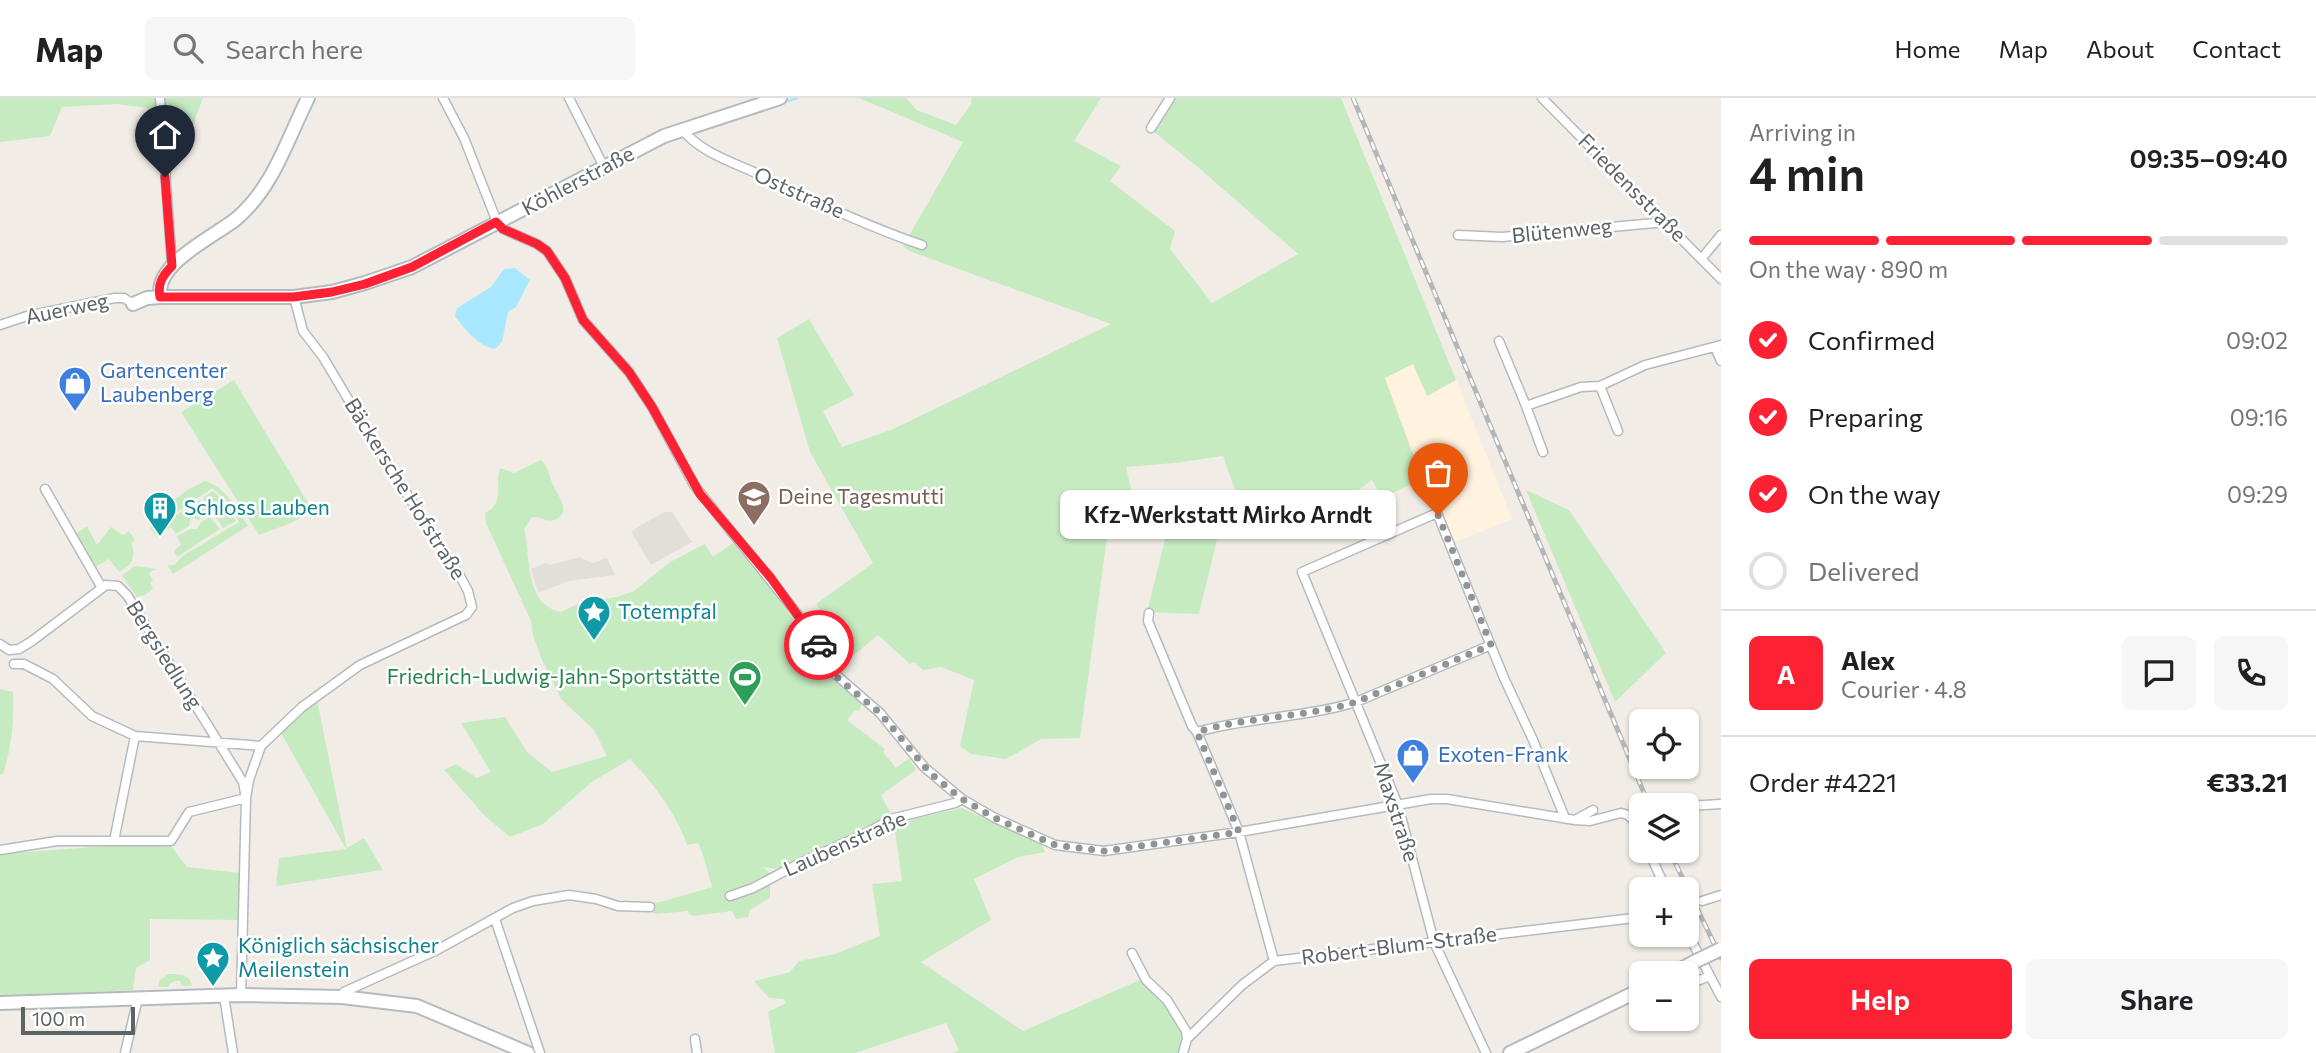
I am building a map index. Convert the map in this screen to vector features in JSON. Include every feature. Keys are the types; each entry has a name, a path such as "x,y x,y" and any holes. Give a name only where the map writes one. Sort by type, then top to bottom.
{"street":[{"path":"160,98 172,266"},
{"path":"160,297 161,281 172,266 236,218 257,198 273,172 308,98"},
{"path":"443,98 464,138 496,222 503,229 547,251 565,278 583,320 629,372 652,407 700,494 771,578 807,626 835,674 880,713 924,767 962,799 995,818 1055,845 1104,851 1239,832 1417,800 1447,799 1575,820 1590,821 1621,813 1629,816"},
{"path":"569,98 604,167"},
{"name":"Köhlerstraße","path":"133,304 147,298 160,297 293,297 332,292 399,272 664,136 779,98"},
{"path":"1151,128 1170,98"},
{"name":"Friedensstraße","path":"1542,98 1721,279"},
{"name":"Oststraße","path":"682,129 689,139 733,162 810,199 922,245"},
{"name":"Blütenweg","path":"1458,235 1502,237 1666,222"},
{"path":"1702,258 1721,235"},
{"name":"Bäckersche Hofstraße","path":"242,995 247,798 249,780 261,746 302,707 350,671 466,615 472,607 460,576 379,451 323,357 303,331 293,297"},
{"name":"Auerweg","path":"0,325 27,316 115,298 124,298 133,304"},
{"path":"1499,341 1543,452"},
{"path":"1526,406 1581,387 1600,386 1645,365 1680,354 1718,346 1721,361"},
{"path":"1600,386 1618,431"},
{"name":"Bergsiedlung","path":"45,489 102,588"},
{"name":"Maxstraße","path":"1486,1053 1434,942 1398,805 1302,572 1437,513 1491,645"},
{"name":"Bergsiedlung","path":"0,644 9,650 19,649 102,588 114,584 127,595 217,741"},
{"path":"1149,613 1148,621 1152,632 1239,832 1275,961"},
{"path":"1197,732 1276,716 1333,709 1356,702 1491,645 1565,818"},
{"path":"14,664 24,664 53,679 92,716 135,736 261,746"},
{"path":"114,841 135,736"},
{"path":"0,850 57,841 171,841 189,812 247,798 243,782 217,741"},
{"name":"Laubenstraße","path":"730,895 753,888 891,820 962,799"},
{"path":"1699,805 1721,804"},
{"path":"1575,820 1593,810"},
{"path":"1702,901 1721,895"},
{"path":"342,997 344,992 438,950 521,905 555,896 584,897 618,906 650,907"},
{"path":"495,919 540,1053"},
{"name":"Robert-Blum-Straße","path":"1187,1039 1242,985 1275,961 1629,919"},
{"path":"1695,947 1721,997"},
{"path":"1696,961 1721,949"},
{"path":"1132,953 1146,980 1167,1000 1186,1031 1183,1053"},
{"path":"1699,980 1710,976"},
{"path":"0,1003 242,995 342,997 417,1006 528,1053"},
{"path":"1510,1053 1629,995"},
{"path":"223,996 233,1053"},
{"path":"125,1053 138,998"},
{"path":"695,1039 697,1053"}],"shaded area":[{"path":"1413,364 1428,396 1456,380 1512,519 1454,542 1418,464 1384,378"},
{"path":"664,512 672,512 692,542 651,565 631,531"},
{"path":"580,557 592,563 607,558 615,575 569,581 538,593 531,569 545,563 550,565"}],"green space":[{"path":"0,98 203,98 183,151 155,147 148,108 116,104 62,107 50,136 0,142"},
{"path":"859,98 906,98 917,110 956,125 971,104 972,98 1101,98 1074,141 1121,166 1110,181 1175,231 1170,249 1212,303 1298,254 1153,131 1172,105 1162,98 1341,98 1456,380 1427,396 1413,364 1385,378 1424,478 1382,498 1372,480 1345,500 1272,511 1243,512 1223,456 1126,467 1136,511 1110,515 1080,738 1041,739 1006,759 971,754 960,746 974,680 941,667 923,670 914,662 910,664 878,635 854,655 816,604 873,563 810,452 777,338 809,319 854,395 823,411 842,447 891,430 1111,324 909,251 903,246 963,142"},
{"path":"234,380 313,511 259,535 181,412"},
{"name":"Friedrich-Ludwig-Jahn-Sportstätte","path":"541,460 562,502 563,512 554,520 532,517 524,529 531,578 541,599 549,607 561,612 582,602 617,597 634,591 670,562 705,544 713,557 733,543 778,598 833,680 862,704 859,711 855,710 847,720 885,749 883,752 896,768 909,758 916,770 881,795 892,816 777,869 763,867 770,873 770,898 750,910 748,917 736,919 732,911 694,916 688,911 657,914 650,912 650,903 712,887 698,843 687,845 677,821 663,799 630,759 592,782 543,824 510,837 486,817 444,770 456,764 477,778 491,772 461,723 505,717 527,752 552,772 607,756 594,730 561,699 542,660 531,621 486,523 485,513 497,499 500,468 514,473"},
{"path":"205,481 224,493 248,526 173,574 167,565 175,565 181,557 239,522 225,499 212,488 158,523 165,530 155,535 150,527 157,523 152,516 189,489"},
{"path":"1526,490 1569,510 1666,653 1615,702"},
{"path":"213,491 224,501 236,521 223,528 203,498"},
{"path":"200,500 209,514 198,520 190,519 189,526 176,534 171,527 167,529 164,525 168,520"},
{"path":"210,517 220,529 177,557 174,551 181,545 177,536 190,529 197,529 201,522"},
{"path":"1170,519 1222,519 1199,614 1147,612"},
{"path":"87,526 97,545 111,527 123,535 129,531 135,540 131,543 133,556 130,563 119,572 109,559 94,568 74,535"},
{"path":"137,566 156,569 149,573 153,589 137,597 122,576"},
{"path":"0,689 13,692 12,733 3,774 0,774"},
{"path":"317,700 347,848 364,838 383,870 276,886 279,858 346,849 281,733"},
{"path":"962,808 1041,844 1045,852 1018,857 974,879 991,920 921,962 1023,1031 1142,979 1164,999 1182,1028 1180,1053 953,1053 959,1050 946,1023 855,1053 775,1053 768,1012 786,1003 784,999 769,998 754,981 790,972 799,961 835,954 880,936 872,884 902,881 894,823"},
{"path":"119,845 171,846 187,867 240,873 238,920 150,919 150,960 136,968 133,990 0,996 0,854"},
{"path":"168,974 186,976 192,986 182,986 178,981 168,987 158,987 159,981"}],"water":[{"path":"515,268 530,280 516,307 508,312 502,342 495,349 472,337 455,316 457,308 491,287 504,269"}],"waterway":[{"path":"785,102 797,98"}],"railway":[{"path":"1353,98 1644,793"},
{"path":"1675,863 1721,958"}],"way so far":[{"path":"819,645 838,678 880,713 930,773 962,799 995,818 1055,845 1104,851 1239,832 1197,732 1276,716 1333,709 1356,702 1491,645 1438,515"}],"place":[{"name":"Gartencenter Laubenberg","path":"75,413"},
{"name":"Kfz-Werkstatt Mirko Arndt","path":"1438,515"},
{"name":"Deine Tagesmutti","path":"754,527"},
{"name":"Schloss Lauben","path":"160,538"},
{"name":"Totempfal","path":"594,642"},
{"name":"Friedrich-Ludwig-Jahn-Sportstätte","path":"745,707"},
{"name":"Exoten-Frank","path":"1413,785"},
{"name":"Königlich sächsischer Meilenstein","path":"213,988"}],"route":[{"path":"165,177 172,266 161,281 160,297 293,297 332,292 365,284 412,267 496,222 503,229 544,248 565,278 583,320 641,389 700,494 771,578 819,645"}]}
